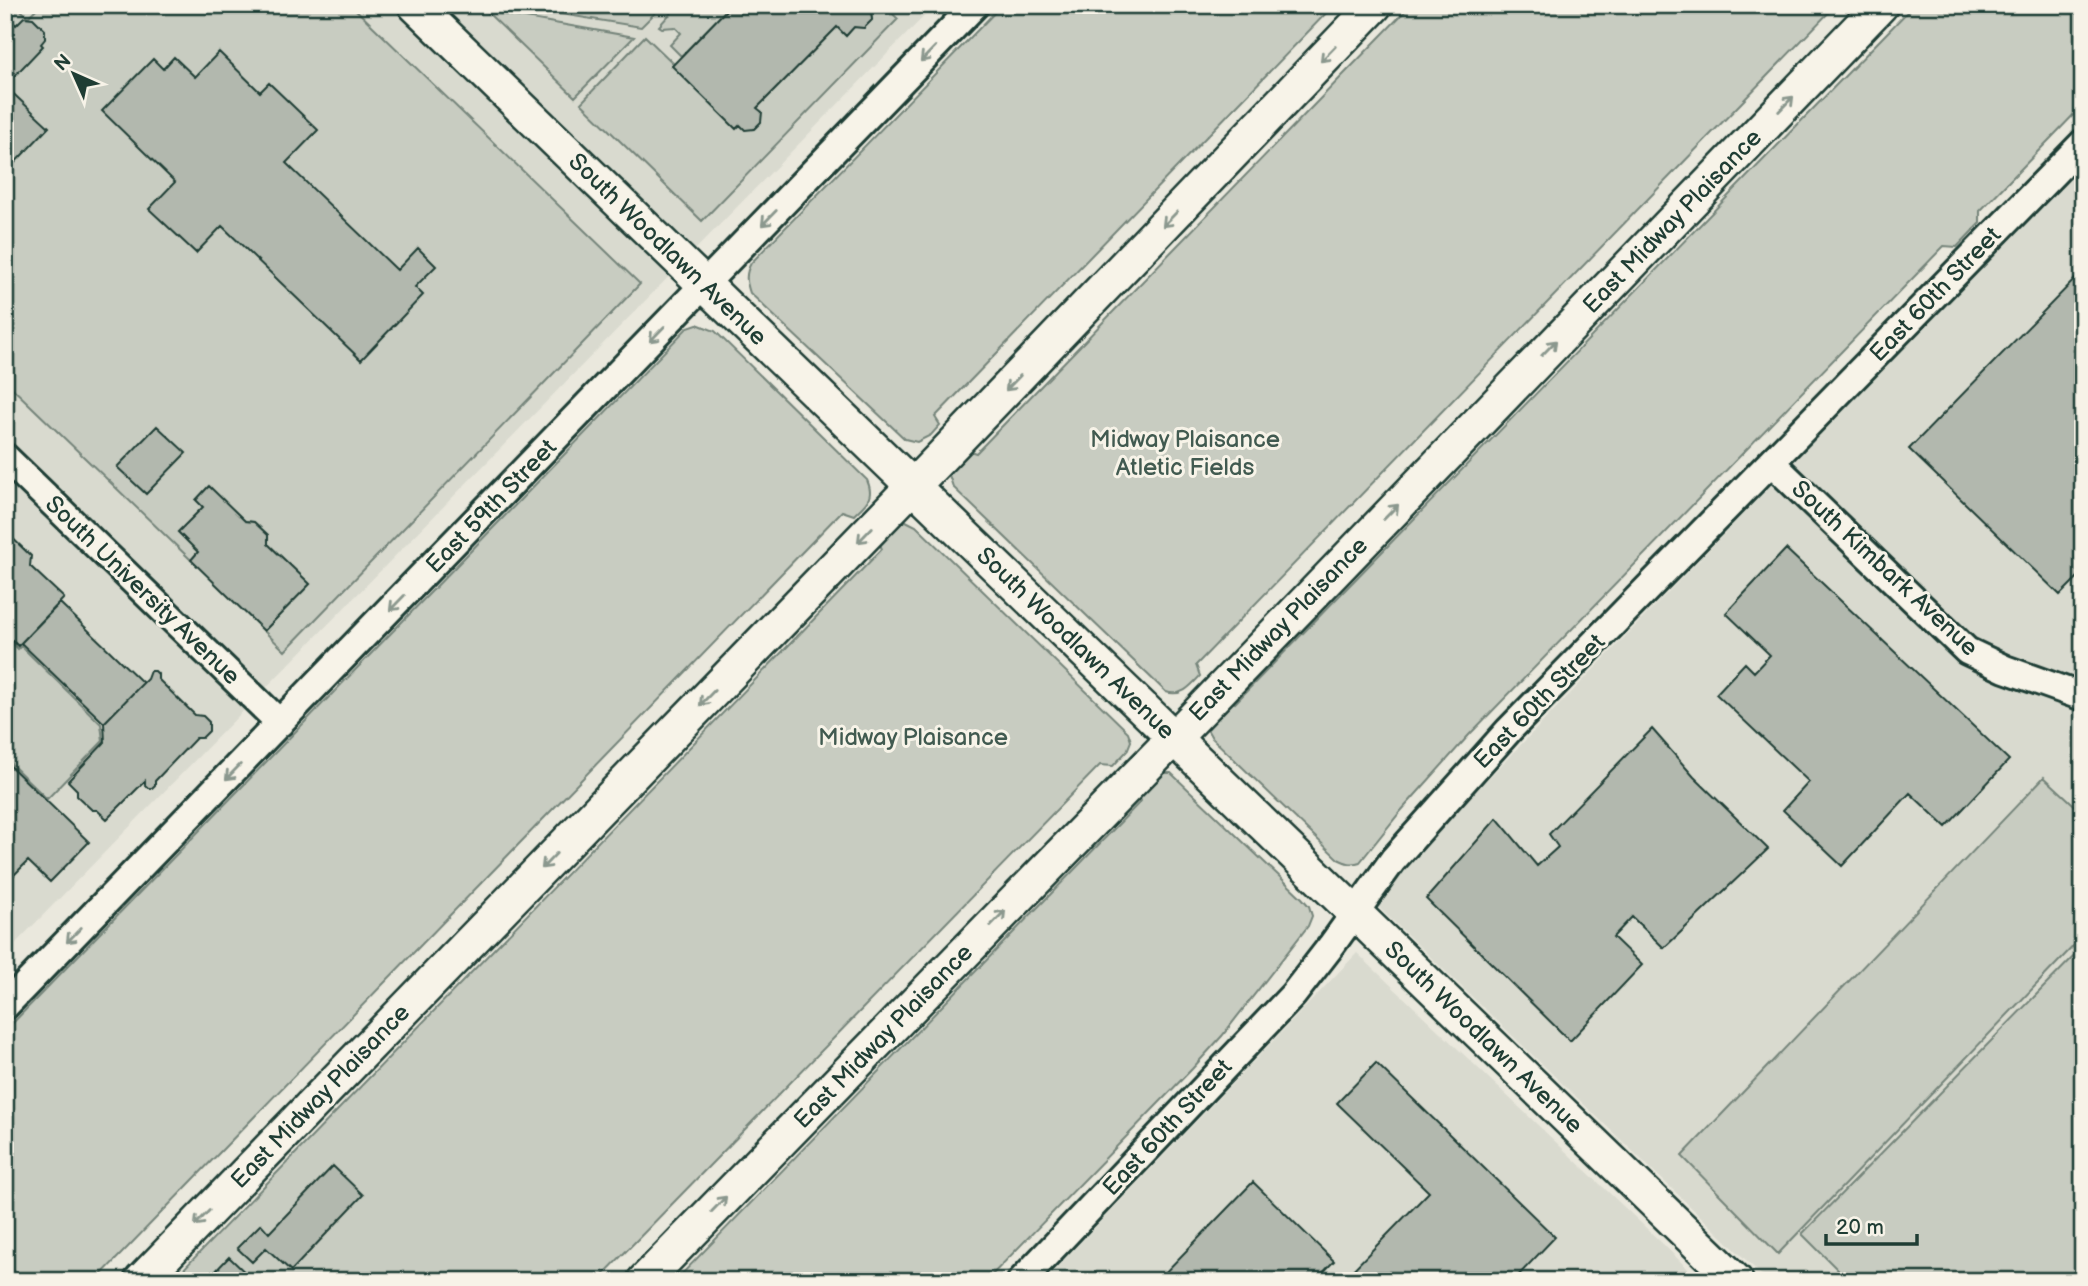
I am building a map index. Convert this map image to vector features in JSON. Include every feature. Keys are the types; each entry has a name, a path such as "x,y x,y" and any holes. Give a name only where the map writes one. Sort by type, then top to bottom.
{"street":[{"name":"South Woodlawn Avenue","path":"415,5 1736,1281"},
{"name":"East 59th Street","path":"5,1006 975,5"},
{"name":"East Midway Plaisance","path":"141,1281 913,486 1375,5"},
{"name":"East Midway Plaisance","path":"644,1281 1174,738 1881,5"},
{"name":"East 60th Street","path":"1021,1281 1293,995 1393,860 1509,730 2083,143"},
{"name":"South University Avenue","path":"5,457 280,723"},
{"name":"South Kimbark Avenue","path":"1771,462 1968,651 2005,669 2083,697"}],"shaded area":[{"path":"5,5 935,5 5,954"},
{"path":"2083,166 2083,1281 1768,1281 1371,900"},
{"path":"1357,953 1663,1244 1700,1281 1044,1281"}],"green space":[{"path":"5,5 16,5 28,17 40,5 351,5 640,284 285,651 264,631 310,584 268,544 268,535 254,522 245,521 208,487 196,500 203,507 178,532 198,552 191,560 5,381"},
{"path":"506,5 663,5 641,27"},
{"path":"678,5 731,5 681,56 670,45 681,33 675,27 659,26"},
{"path":"877,5 884,5 898,19 702,221 581,103 645,36 674,64 672,66 757,108 837,27 846,36 854,27 864,28 872,20 871,11"},
{"path":"1002,5 1334,5 935,417 940,425 931,435 917,442 905,439 750,293 747,274 751,263"},
{"name":"Midway Plaisance Atletic Fields","path":"1411,5 1836,5 1196,665 1200,676 1181,692 1166,692 953,487 948,472 964,449 976,453"},
{"path":"1914,5 2083,5 2083,105 1980,211 1980,223 1957,247 1944,246 1469,735 1400,812 1360,862 1349,863 1338,859 1212,738 1207,723 1224,699 1235,703"},
{"path":"486,11 634,37 575,97"},
{"path":"697,324 715,331 867,480 870,496 865,503 854,515 842,511 95,1281 5,1281 5,1031 688,327"},
{"name":"Midway Plaisance","path":"906,521 916,526 1128,732 1131,741 1127,751 1113,766 1100,765 597,1281 172,1281 882,549 878,540 899,522"},
{"path":"5,636 18,649 21,646 101,724 103,741 47,799 5,758"},
{"path":"1162,773 1171,773 1302,898 1309,906 1312,916 1308,926 1222,1036 1192,1069 986,1281 675,1281 1141,801 1137,789"},
{"path":"2044,777 2083,813 2083,936 1778,1254 1682,1156"},
{"path":"2083,947 2083,1281 1849,1281 1802,1234"}],"building":[{"path":"731,5 877,5 871,11 872,20 864,28 854,27 846,36 837,27 757,108 762,112 761,122 754,129 745,130 740,125 736,129 672,66"},
{"path":"5,15 16,25 24,17 33,18 45,30 45,39 41,44 43,46 5,86"},
{"path":"219,52 260,92 269,83 318,130 286,163 397,270 418,248 436,266 415,287 423,295 361,360 222,226 196,253 149,209 175,182 102,111 153,59 163,69 174,57 195,77"},
{"path":"5,86 49,127 5,173"},
{"path":"2083,271 2083,572 2060,595 1909,449"},
{"path":"157,426 186,453 146,494 117,467"},
{"path":"209,486 245,521 254,522 268,535 268,544 310,584 264,631 191,560 198,552 178,532 203,507 196,500"},
{"path":"5,531 31,556 30,566 64,598 18,646 5,633"},
{"path":"1786,549 2009,760 1946,827 1910,793 1842,866 1783,810 1809,782 1716,694 1745,663 1754,672 1770,655 1726,613"},
{"path":"60,603 143,683 104,723 21,643"},
{"path":"150,671 155,671 158,679 195,715 203,716 209,722 209,731 202,738 196,738 155,781 152,788 145,785 145,781 107,819 77,796 77,790 68,781 105,742 104,723 147,679"},
{"path":"1652,729 1694,777 1768,849 1664,948 1632,917 1613,937 1642,965 1570,1041 1426,899 1497,818 1537,866 1558,847 1549,834"},
{"path":"5,761 89,842 50,882 28,861 5,884"},
{"path":"1376,1063 1555,1237 1513,1281 1342,1281 1429,1192 1337,1103"},
{"path":"333,1166 363,1195 291,1271 266,1248 252,1262 237,1248 261,1224 269,1233"},
{"path":"1253,1182 1334,1261 1315,1281 1157,1281"},
{"path":"229,1257 254,1281 212,1281 209,1278"}]}
